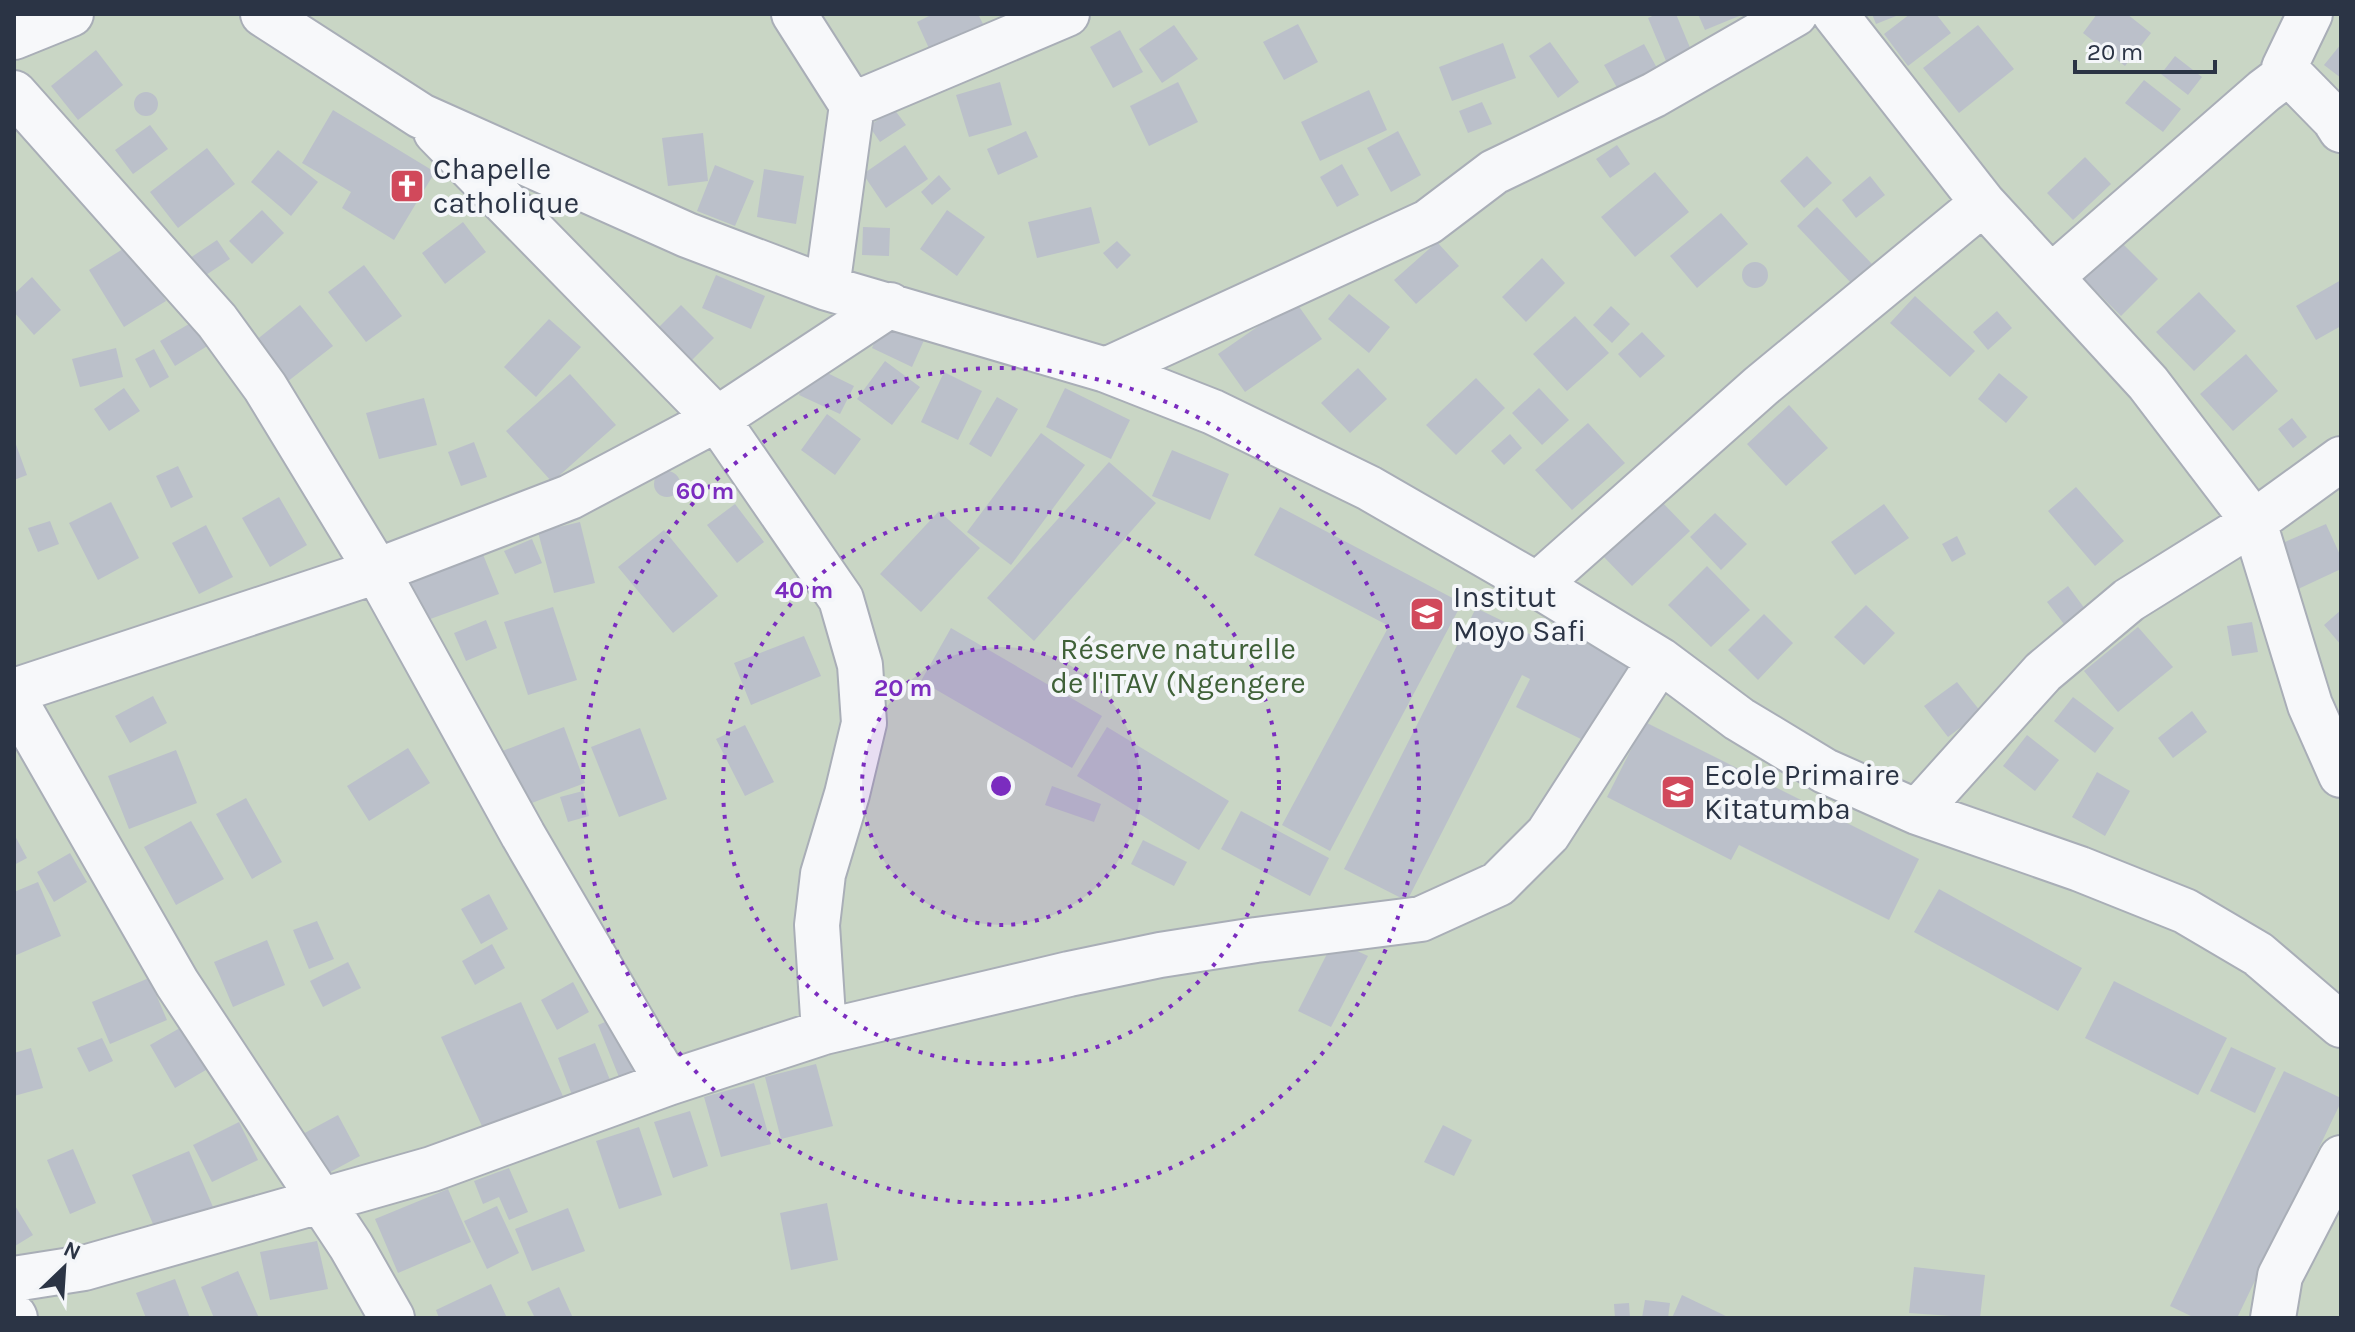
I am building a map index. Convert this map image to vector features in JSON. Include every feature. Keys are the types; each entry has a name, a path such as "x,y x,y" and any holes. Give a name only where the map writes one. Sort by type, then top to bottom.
{"street":[{"path":"14,37 71,14"},
{"path":"263,14 421,116 687,235 827,288 1106,370 1213,412 1369,488 1537,585 1660,660 1739,719 1825,771 1917,812 2080,869 2185,911 2258,954 2341,1025"},
{"path":"794,14 852,105 827,288"},
{"path":"852,105 1067,14"},
{"path":"1106,370 1428,222 1494,172 1654,95 1795,14"},
{"path":"1835,14 1983,203 2148,383 2254,522 2310,705 2341,775"},
{"path":"2310,14 2284,68 2341,130"},
{"path":"2051,277 2288,73"},
{"path":"14,93 217,321 265,387 377,571 523,835 668,1083"},
{"path":"421,116 717,419 841,599 860,665 864,723 823,874 817,925 824,1032"},
{"path":"1537,585 1761,386 1983,203"},
{"path":"14,691 377,571 570,497 717,419 890,305"},
{"path":"1917,812 2043,672 2129,600 2254,522 2341,459"},
{"path":"14,1279 84,1268 432,1169 668,1083 824,1032 1160,955 1421,919 1498,884 1548,834 1660,660"},
{"path":"14,699 177,983 351,1246 392,1318"},
{"path":"2273,1318 2280,1276 2341,1158"}],"green space":[{"name":"Réserve naturelle de l'ITAV (Ngengere","path":"14,14 2341,14 2341,1318 14,1318"}],"building":[{"path":"933,14 978,14 986,30 932,55 917,22"},
{"path":"1657,14 1676,14 1691,50 1666,61 1648,18"},
{"path":"1698,14 1744,14 1705,30"},
{"path":"1872,14 1901,14 1876,24"},
{"path":"1910,14 1936,14 1951,33 1908,66 1884,34"},
{"path":"2097,14 2127,14 2151,33 2125,66 2083,33"},
{"path":"1298,24 1318,62 1284,80 1263,42"},
{"path":"1174,25 1198,59 1162,83 1139,49"},
{"path":"1978,25 2014,69 1959,113 1923,68"},
{"path":"1120,30 1143,72 1113,88 1090,47"},
{"path":"1550,42 1579,82 1558,98 1529,56"},
{"path":"1503,43 1516,78 1452,101 1439,67"},
{"path":"1644,44 1658,70 1619,91 1604,65"},
{"path":"2341,44 2341,78 2324,65"},
{"path":"96,50 123,85 78,120 51,86"},
{"path":"2175,56 2202,77 2188,95 2161,74"},
{"path":"2144,80 2181,109 2163,132 2125,103"},
{"path":"1000,82 1012,125 969,137 956,95"},
{"path":"1178,82 1198,122 1149,146 1130,106"},
{"path":"1369,90 1387,130 1320,161 1301,122"},
{"path":"141,92 151,92 158,99 158,109 151,116 141,116 134,109 134,99"},
{"path":"1482,102 1492,124 1468,133 1459,111"},
{"path":"894,109 906,125 880,142 869,126"},
{"path":"333,110 435,172 394,240 342,208 351,192 302,163"},
{"path":"150,125 168,149 133,174 115,150"},
{"path":"1026,131 1038,157 998,175 987,149"},
{"path":"1398,131 1421,175 1391,192 1367,148"},
{"path":"703,133 708,181 668,186 662,138"},
{"path":"905,145 928,179 886,208 863,174"},
{"path":"1617,145 1630,164 1610,178 1596,159"},
{"path":"207,148 235,184 178,228 150,192"},
{"path":"278,150 318,182 291,216 251,182"},
{"path":"1807,156 1832,183 1804,208 1780,181"},
{"path":"2085,157 2111,184 2073,220 2047,193"},
{"path":"1342,164 1359,195 1337,207 1320,177"},
{"path":"715,165 754,181 735,226 697,211"},
{"path":"764,169 804,176 796,224 757,217"},
{"path":"1655,172 1689,212 1635,257 1601,217"},
{"path":"939,175 951,189 932,205 921,192"},
{"path":"1870,176 1885,195 1856,218 1842,200"},
{"path":"1091,207 1100,243 1037,258 1028,222"},
{"path":"1817,207 1873,265 1852,284 1797,226"},
{"path":"262,210 284,233 252,264 229,241"},
{"path":"947,210 985,237 957,276 920,249"},
{"path":"1721,213 1748,244 1697,288 1670,256"},
{"path":"463,222 486,252 445,284 422,253"},
{"path":"863,227 890,228 889,256 862,255"},
{"path":"217,240 230,259 203,277 190,258"},
{"path":"1117,241 1131,255 1117,269 1103,253"},
{"path":"1437,242 1459,266 1416,304 1394,280"},
{"path":"2121,242 2158,279 2121,316 2084,279"},
{"path":"131,244 166,301 124,327 89,270"},
{"path":"1542,258 1565,283 1526,322 1502,297"},
{"path":"1755,262 1764,266 1768,275 1764,284 1755,288 1746,284 1742,275 1746,266"},
{"path":"364,265 402,316 366,342 328,292"},
{"path":"716,275 765,296 751,329 702,308"},
{"path":"32,277 61,310 34,335 14,312 14,294"},
{"path":"2341,280 2341,326 2316,340 2296,306"},
{"path":"2199,292 2236,331 2194,371 2156,332"},
{"path":"1349,294 1390,327 1369,353 1328,319"},
{"path":"1915,296 1975,351 1950,377 1890,323"},
{"path":"1295,301 1322,339 1245,392 1218,354"},
{"path":"300,305 333,346 287,382 255,341"},
{"path":"681,305 714,338 688,364 655,331"},
{"path":"1611,306 1630,324 1612,343 1593,325"},
{"path":"1997,311 2012,328 1988,350 1973,332"},
{"path":"1575,316 1609,353 1567,391 1533,354"},
{"path":"549,319 581,347 536,397 504,367"},
{"path":"194,321 209,345 175,366 160,341"},
{"path":"884,321 925,338 912,367 872,348"},
{"path":"1642,332 1665,356 1640,378 1618,354"},
{"path":"116,348 123,377 80,387 72,359"},
{"path":"154,349 169,377 150,388 135,359"},
{"path":"2246,354 2278,391 2233,431 2200,394"},
{"path":"885,361 920,387 892,425 857,399"},
{"path":"813,366 854,386 840,414 799,395"},
{"path":"1358,368 1387,399 1350,433 1321,403"},
{"path":"944,372 982,391 958,440 921,422"},
{"path":"1999,373 2028,397 2006,423 1978,399"},
{"path":"570,374 616,425 552,482 506,431"},
{"path":"1476,378 1505,408 1456,455 1426,425"},
{"path":"124,388 140,411 109,431 94,409"},
{"path":"1065,388 1130,420 1111,459 1046,427"},
{"path":"1539,388 1569,420 1542,445 1512,413"},
{"path":"997,397 1018,409 991,457 969,444"},
{"path":"424,398 437,445 379,459 366,413"},
{"path":"1789,405 1828,448 1786,486 1747,444"},
{"path":"827,414 861,439 835,475 801,450"},
{"path":"2292,418 2307,437 2293,448 2278,429"},
{"path":"1588,423 1625,463 1572,510 1535,470"},
{"path":"1041,433 1085,465 1011,565 967,532"},
{"path":"1510,434 1522,448 1504,465 1491,451"},
{"path":"14,439 27,475 14,480"},
{"path":"474,442 487,477 461,486 448,452"},
{"path":"1172,450 1229,474 1210,520 1152,496"},
{"path":"1109,462 1156,503 1034,641 987,598"},
{"path":"178,466 193,497 171,508 156,476"},
{"path":"667,471 676,475 680,484 676,493 667,497 658,493 654,484 658,475"},
{"path":"2076,487 2124,541 2095,566 2048,511"},
{"path":"279,497 307,545 270,567 242,518"},
{"path":"1660,500 1690,531 1632,586 1602,555"},
{"path":"111,502 139,558 98,580 69,523"},
{"path":"735,504 764,542 737,563 707,525"},
{"path":"1884,504 1909,538 1855,575 1831,542"},
{"path":"1280,507 1462,603 1330,851 1282,825 1389,626 1254,555"},
{"path":"939,511 980,548 921,612 880,574"},
{"path":"1715,513 1747,544 1721,570 1690,537"},
{"path":"50,521 59,544 38,552 28,528"},
{"path":"580,522 595,583 554,593 538,532"},
{"path":"2326,524 2341,557 2341,569 2296,590 2276,546"},
{"path":"206,525 233,577 199,594 172,543"},
{"path":"664,530 718,596 673,633 618,567"},
{"path":"1957,536 1966,554 1952,562 1942,544"},
{"path":"532,539 542,563 515,574 504,551"},
{"path":"482,552 499,594 422,622 407,580"},
{"path":"1707,566 1750,610 1711,647 1668,605"},
{"path":"2068,586 2088,613 2067,628 2047,602"},
{"path":"1866,605 1895,633 1864,665 1834,637"},
{"path":"553,607 577,680 528,695 504,622"},
{"path":"1476,608 1548,643 1556,628 1629,665 1589,743 1516,707 1530,679 1522,675 1407,901 1344,869"},
{"path":"2341,610 2341,645 2324,625"},
{"path":"1764,614 1793,643 1758,680 1728,650"},
{"path":"486,620 497,648 466,661 454,633"},
{"path":"2252,622 2258,652 2232,656 2227,626"},
{"path":"2138,627 2173,667 2118,712 2084,671"},
{"path":"951,628 1102,716 1072,768 921,681"},
{"path":"804,636 821,676 751,705 734,663"},
{"path":"1957,682 1981,712 1948,737 1924,706"},
{"path":"153,696 167,723 130,743 115,716"},
{"path":"2073,697 2114,728 2095,753 2054,721"},
{"path":"2192,711 2207,732 2173,758 2158,738"},
{"path":"1645,722 1919,859 1889,920 1739,845 1731,860 1607,797"},
{"path":"745,725 774,782 745,796 716,739"},
{"path":"564,727 585,783 521,807 500,752"},
{"path":"1107,727 1229,801 1199,850 1077,776"},
{"path":"640,728 667,799 619,817 591,747"},
{"path":"2027,735 2059,760 2035,791 2003,766"},
{"path":"408,748 430,783 369,821 347,786"},
{"path":"176,750 197,803 129,829 108,776"},
{"path":"2097,772 2130,791 2105,836 2072,817"},
{"path":"1052,786 1101,804 1094,822 1045,805"},
{"path":"583,791 589,816 568,822 560,797"},
{"path":"246,798 282,862 252,879 216,814"},
{"path":"1241,811 1329,858 1310,896 1221,849"},
{"path":"191,821 224,879 176,905 144,847"},
{"path":"14,834 27,858 14,865"},
{"path":"1143,840 1187,862 1174,886 1131,864"},
{"path":"70,853 87,882 54,902 37,872"},
{"path":"38,882 61,936 14,956 14,892"},
{"path":"1939,889 2082,968 2058,1011 1914,932"},
{"path":"489,894 508,929 481,944 461,909"},
{"path":"317,921 334,959 309,969 293,930"},
{"path":"267,940 285,985 233,1007 214,962"},
{"path":"1334,940 1368,956 1331,1027 1298,1011"},
{"path":"492,944 505,968 475,985 462,961"},
{"path":"348,962 361,988 323,1007 310,981"},
{"path":"149,978 167,1020 110,1044 92,1002"},
{"path":"2114,981 2227,1038 2198,1095 2085,1038"},
{"path":"573,982 589,1012 557,1030 541,1000"},
{"path":"521,1002 566,1103 487,1137 441,1037"},
{"path":"622,1015 645,1072 621,1082 598,1025"},
{"path":"187,1024 211,1067 175,1088 150,1045"},
{"path":"102,1038 113,1061 89,1072 77,1048"},
{"path":"595,1043 610,1080 572,1095 558,1058"},
{"path":"2231,1047 2276,1068 2255,1113 2210,1091"},
{"path":"31,1048 43,1088 14,1096 14,1053"},
{"path":"816,1064 833,1126 781,1139 765,1077"},
{"path":"2284,1071 2341,1098 2341,1102 2237,1318 2195,1318 2170,1306"},
{"path":"754,1083 771,1144 721,1157 704,1097"},
{"path":"690,1111 708,1166 673,1178 654,1122"},
{"path":"338,1115 360,1156 323,1176 301,1135"},
{"path":"239,1122 258,1160 212,1182 193,1145"},
{"path":"1443,1125 1472,1140 1454,1176 1424,1162"},
{"path":"639,1127 662,1195 619,1209 596,1141"},
{"path":"73,1149 96,1203 70,1214 47,1160"},
{"path":"189,1151 213,1207 156,1231 132,1175"},
{"path":"509,1168 528,1212 509,1220 499,1197 483,1204 474,1181"},
{"path":"448,1189 471,1242 398,1273 375,1219"},
{"path":"827,1203 838,1260 791,1270 780,1213"},
{"path":"14,1204 33,1235 15,1246 14,1244"},
{"path":"497,1206 519,1253 487,1269 464,1221"},
{"path":"568,1208 585,1251 532,1271 515,1229"},
{"path":"317,1241 328,1289 270,1300 260,1252"},
{"path":"1914,1267 1985,1275 1980,1318 1909,1313"},
{"path":"238,1271 259,1318 214,1318 201,1287"},
{"path":"175,1279 190,1318 146,1318 136,1293"},
{"path":"491,1284 507,1318 439,1318 436,1310"},
{"path":"559,1287 573,1318 535,1318 527,1302"},
{"path":"1682,1295 1730,1318 1672,1318"},
{"path":"1645,1300 1670,1303 1668,1318 1642,1318"},
{"path":"1629,1303 1630,1318 1615,1318 1614,1304"}],"place":[{"name":"Chapelle catholique","path":"407,186"},
{"name":"Institut Moyo Safi","path":"1427,614"},
{"name":"Ecole Primaire Kitatumba","path":"1678,792"}]}
